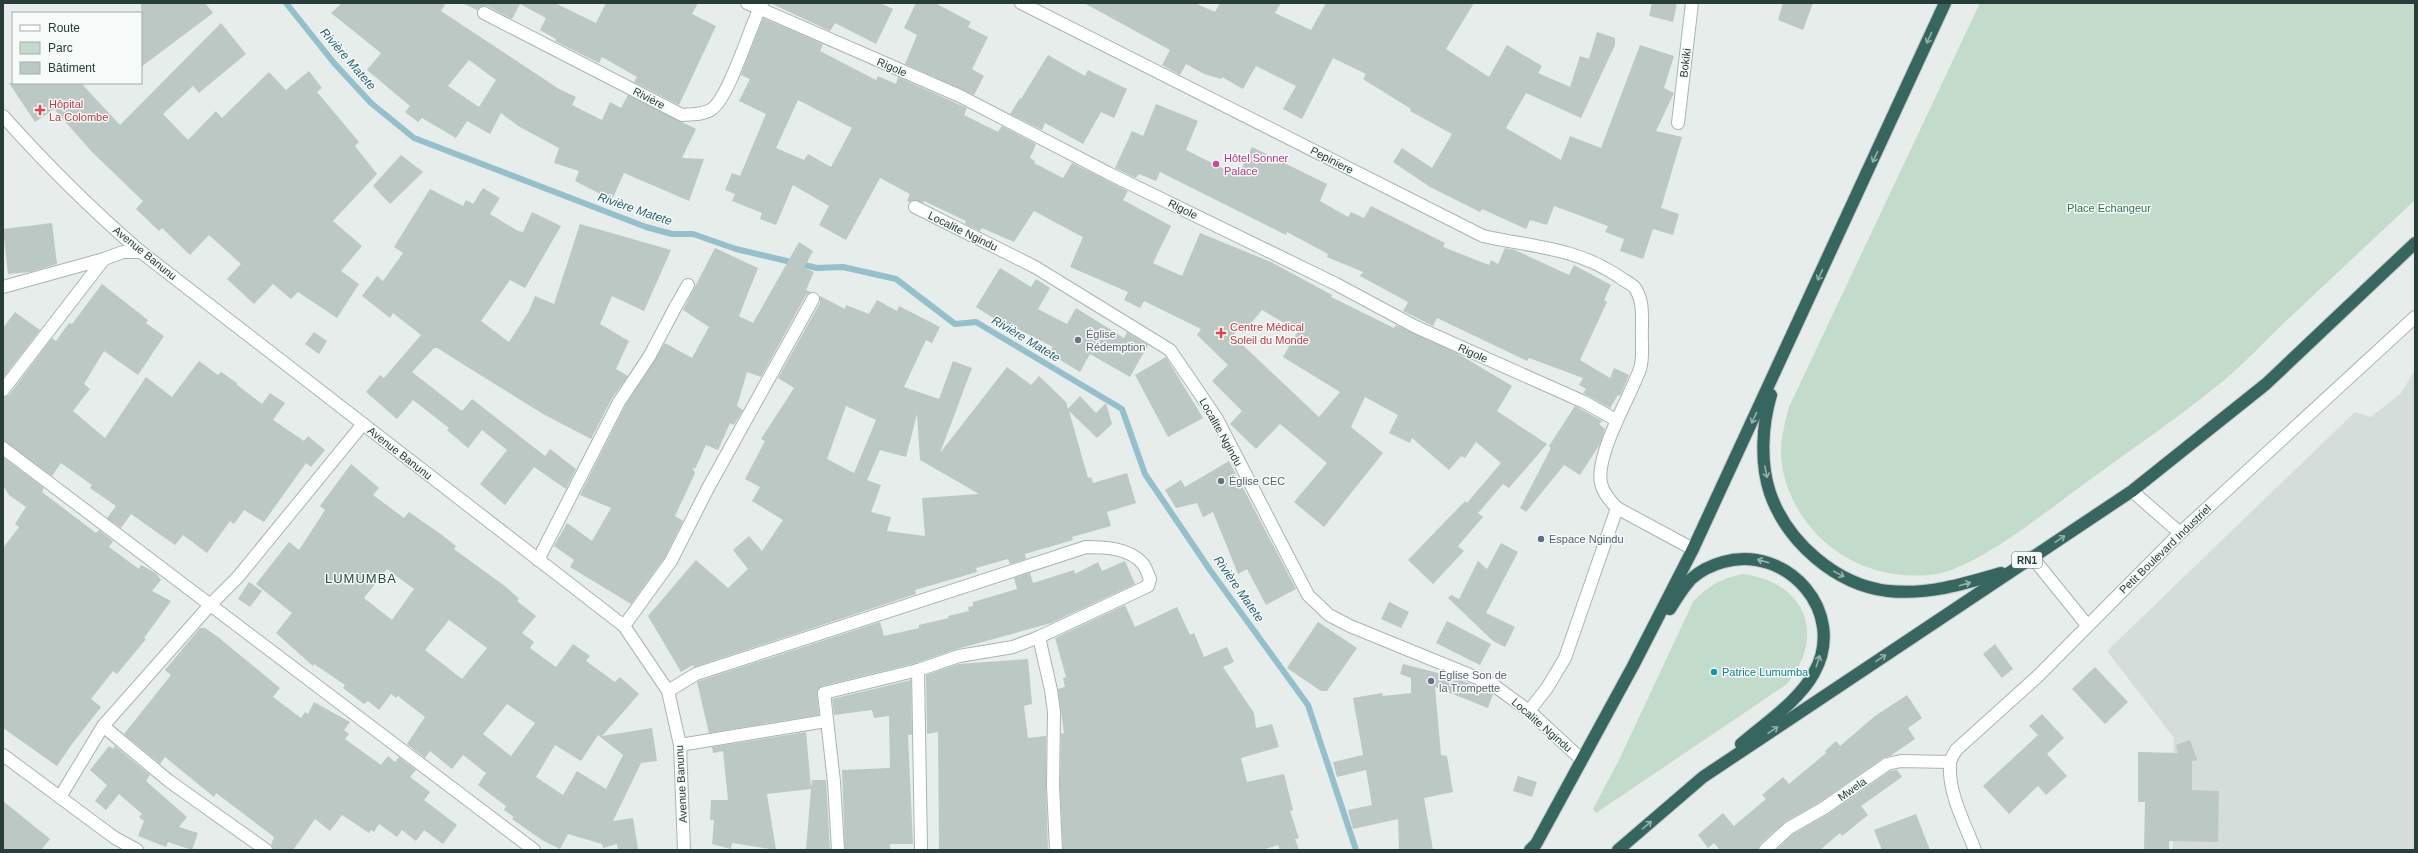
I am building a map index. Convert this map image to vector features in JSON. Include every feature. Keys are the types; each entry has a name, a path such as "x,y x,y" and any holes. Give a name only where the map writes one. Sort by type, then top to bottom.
{"highway":[{"path":"1533,847 1633,666 1693,549 1945,3"},
{"name":"RN1","path":"1618,850 1704,777 2132,491 2266,384 2415,242"},
{"path":"1785,352 1768,405 1764,429 1764,466 1770,492 1780,515 1811,554 1848,578 1867,587 1887,591 1915,592 1940,589 2013,570"},
{"path":"1633,666 1692,579 1712,565 1735,558 1760,559 1783,567 1797,578 1816,602 1823,625 1822,649 1815,672 1801,691 1704,777"}],"street":[{"name":"Rigole","path":"748,3 761,6 960,96 1108,173 1336,284 1416,327 1584,402 1616,420"},
{"name":"Pepiniere","path":"1021,3 1482,236 1523,245 1560,249 1591,260 1635,288 1642,304 1640,367 1628,399 1616,420"},
{"name":"Bokiki","path":"1678,123 1692,3"},
{"name":"Rivière","path":"484,13 682,115 702,113 712,109 723,96 761,6"},
{"name":"Avenue Banunu","path":"3,116 57,174 111,226 142,252 624,626 668,691 680,745 684,850"},
{"name":"Localite Ngindu","path":"915,207 1035,267 1170,350 1217,418 1308,595 1329,615 1350,626 1492,684 1529,711 1582,760"},
{"path":"3,288 104,259 122,252 142,252"},
{"path":"3,390 104,259"},
{"path":"538,560 619,402 650,357 688,286"},
{"path":"624,626 671,561 708,488 813,299"},
{"name":"Petit Boulevard Industriel","path":"1950,762 1956,750 2038,676 2180,533 2415,317"},
{"path":"1616,420 1601,468 1601,483 1608,500 1617,508 1693,549"},
{"path":"60,797 102,726 210,605 238,577 363,424"},
{"path":"3,448 534,850"},
{"path":"2132,491 2180,533"},
{"path":"1529,711 1547,688 1565,658 1617,508"},
{"path":"668,691 696,674 1086,547 1107,547 1126,553 1143,564 1150,579 1148,586 1039,637 1013,647 959,656 918,670 824,693 834,782 838,850"},
{"path":"2032,557 2087,625"},
{"path":"1039,637 1052,690 1054,712 1053,786 1056,850"},
{"path":"918,670 921,850"},
{"path":"680,745 826,721"},
{"path":"102,726 169,781 266,850"},
{"path":"3,755 116,838 137,850"},
{"name":"Mwela","path":"1766,850 1789,828 1824,808 1887,764 1901,761 1950,762"},
{"path":"1950,762 1955,798 1975,850"}],"shaded area":[{"path":"2415,370 2415,850 2173,849 2174,738 2107,651 2355,412 2371,417 2401,393"}],"green space":[{"name":"Place Echangeur","path":"1980,3 2415,3 2415,200 2222,382 2166,425 2023,529 1987,552 1952,570 1937,574 1922,575 1892,574 1864,566 1838,552 1826,543 1806,521 1791,495 1786,481 1782,466 1782,437 1789,407"},
{"path":"1743,574 1764,579 1782,588 1795,599 1803,614 1807,630 1806,647 1799,666 1787,684 1596,813 1593,809 1619,760 1693,602 1704,591 1721,580"}],"building":[{"path":"141,3 205,3 213,13 142,66"},
{"path":"342,3 446,3 441,11 559,89 576,97 572,105 602,120 610,102 621,108 628,95 696,129 682,158 704,159 689,201 624,173 612,200 575,181 579,171 554,163 559,148 518,126 501,113 490,134 467,121 456,138 422,118 418,122 405,112 410,106 367,70 381,53 331,13","holes":["469,60 496,80 479,107 448,86"]},
{"path":"462,3 555,3 596,23 606,3 698,3 692,14 716,26 679,105 634,82 637,77 602,57 599,63 555,41 556,39 540,30 546,18 520,4 512,19 487,6 480,7 477,10"},
{"path":"770,3 880,3 893,9 876,44 835,23 830,31"},
{"path":"916,3 935,3 971,22 968,27 988,37 972,69 984,76 974,95 905,64 917,35 904,28"},
{"path":"1084,3 1195,3 1215,12 1220,3 1281,3 1275,13 1311,30 1326,3 1474,3 1446,49 1489,77 1507,45 1542,66 1538,73 1570,87 1580,56 1589,59 1597,32 1615,38 1615,45 1581,118 1526,93 1506,128 1561,160 1570,136 1601,148 1640,45 1674,56 1664,88 1674,93 1656,131 1682,137 1661,208 1679,214 1673,235 1653,229 1643,259 1620,251 1624,239 1605,232 1608,226 1554,206 1547,225 1530,220 1526,229 1482,209 1480,212 1430,187 1393,162 1402,148 1432,168 1452,134 1410,111 1411,109 1363,79 1366,74 1333,58 1302,119 1283,109 1296,86 1256,66 1243,89 1222,77 1221,79 1204,74 1186,64 1180,75 1162,65 1170,50"},
{"path":"1652,3 1677,3 1673,22 1649,16"},
{"path":"1783,3 1813,3 1803,30 1778,20"},
{"path":"763,18 823,44 820,51 876,80 878,76 896,84 898,77 967,108 964,115 998,132 1002,126 1036,144 1030,158 1035,161 1034,163 1063,178 1072,163 1128,191 1123,200 1171,226 1153,263 1182,276 1200,233 1271,262 1332,295 1331,297 1394,328 1396,325 1457,353 1512,386 1497,411 1547,444 1509,488 1503,484 1478,513 1483,517 1458,546 1464,551 1433,584 1408,560 1465,501 1467,503 1501,463 1476,442 1465,458 1461,456 1449,470 1412,438 1410,443 1389,433 1398,415 1365,397 1351,427 1383,453 1324,527 1294,502 1327,463 1280,424 1256,449 1230,424 1242,411 1212,381 1228,365 1197,335 1201,329 1144,301 1140,308 1124,300 1128,292 1070,267 1083,237 1034,211 1014,242 982,228 980,231 965,224 966,221 924,201 923,203 914,200 909,202 907,201 910,194 880,178 846,240 819,225 829,206 793,185 776,225 760,219 762,213 732,201 735,194 725,190 732,173 740,176 766,114 739,101 750,79 741,75","holes":["798,100 852,128 831,167 808,154 804,160 776,148","1262,310 1298,331 1283,357 1340,392 1319,417 1233,336 1238,329 1243,333"]},
{"path":"221,23 246,54 199,93 193,86 163,114 188,140 216,111 222,118 269,72 286,90 309,71 322,88 317,92 359,142 355,146 377,174 333,221 362,246 341,271 359,284 337,318 298,292 291,299 273,284 254,304 227,279 241,264 209,235 190,255 162,228 159,231 136,209 143,201 92,152 54,109 35,122 9,83 82,84 120,125"},
{"path":"1048,55 1085,76 1088,70 1127,89 1114,118 1101,112 1083,144 1045,123 1042,130 1010,114"},
{"path":"1156,104 1198,121 1186,150 1238,176 1252,147 1327,184 1320,201 1348,217 1351,212 1364,218 1371,206 1445,243 1443,247 1489,265 1491,260 1498,264 1505,248 1515,250 1569,275 1574,265 1611,285 1604,300 1607,302 1580,360 1610,378 1614,368 1629,375 1620,396 1618,395 1610,408 1583,393 1586,389 1579,385 1583,378 1529,358 1527,361 1437,318 1433,326 1403,311 1408,302 1360,276 1363,272 1327,257 1328,254 1287,232 1286,235 1160,172 1156,181 1139,174 1136,178 1115,168 1132,131 1143,136"},
{"path":"401,155 423,172 390,204 373,186"},
{"path":"483,188 500,198 490,214 518,231 523,232 532,212 561,226 525,288 510,280 481,321 509,342 529,311 535,296 554,304 580,224 671,250 644,311 612,296 600,324 629,341 616,369 628,376 612,398 591,439 543,414 437,348 434,348 412,372 462,411 472,399 545,456 550,449 576,469 566,489 534,467 505,505 480,484 507,450 482,430 468,448 447,430 449,428 413,400 397,419 366,392 380,375 384,378 421,335 393,313 390,318 362,296 377,276 383,281 403,253 394,247 430,189 463,206 466,200 473,204"},
{"path":"52,223 57,264 30,272 8,274 3,229"},
{"path":"799,242 813,251 804,268 814,272 806,290 811,292 806,295 761,377 747,372 737,406 743,410 734,425 730,423 718,450 706,445 695,469 692,467 695,473 675,516 683,521 665,557 631,604 570,567 574,560 554,546 567,523 592,541 611,508 580,495 625,406 665,343 692,358 709,327 683,310 715,248 758,268 739,316 753,323"},
{"path":"1000,268 1031,287 1036,279 1050,288 1038,309 1067,324 1076,308 1124,338 1127,332 1148,345 1130,377 1090,354 1080,372 1049,353 1053,347 1004,322 1003,324 976,307"},
{"path":"102,284 148,320 146,323 164,336 138,375 104,351 84,384 90,389 73,411 105,438 146,377 172,397 199,361 218,375 221,372 262,404 270,393 285,403 273,420 304,441 308,436 325,450 311,467 306,463 264,522 244,510 234,524 230,521 207,553 183,535 175,545 131,514 121,528 107,518 116,506 90,488 92,485 61,463 52,476 3,441 3,397 9,395 52,338 56,341 69,323 72,324"},
{"path":"820,296 845,309 846,305 869,314 877,300 897,311 899,306 940,327 932,343 926,340 904,387 939,399 953,361 972,368 940,453 1007,367 1031,385 1039,376 1066,402 1068,409 1080,396 1096,413 1106,403 1112,424 1097,438 1069,411 1088,478 1091,477 1093,483 1127,473 1136,503 1107,512 1111,526 1072,537 1073,540 1025,554 1026,559 1010,564 1008,559 976,568 977,572 915,590 916,594 694,667 693,665 681,672 648,616 696,560 728,588 748,569 733,550 749,536 762,551 783,520 752,501 760,487 745,479 765,441 761,439 794,388 778,378 820,303","holes":["846,406 876,420 854,473 827,459","917,414 920,460 979,494 922,498 925,536 887,531 891,517 871,512 881,485 867,480 880,450 906,457"]},
{"path":"15,312 40,330 3,378 3,328"},
{"path":"314,332 327,341 319,354 305,344"},
{"path":"1166,357 1203,418 1168,437 1135,375"},
{"path":"1575,406 1602,421 1599,424 1605,429 1600,444 1580,475 1564,465 1526,512 1520,508 1551,448 1549,446"},
{"path":"3,457 44,488 42,492 96,533 99,530 113,541 109,547 139,569 141,565 156,573 161,580 152,591 171,601 144,638 146,639 117,674 113,671 91,699 101,707 57,766 3,728 3,548 19,527 15,524 26,507 9,495 3,486"},
{"path":"1229,461 1296,589 1266,605 1247,569 1238,574 1213,512 1203,517 1197,503 1176,508 1165,490 1181,480 1185,487"},
{"path":"351,464 379,488 373,495 404,518 409,512 442,535 456,546 454,549 506,587 519,599 517,601 536,616 522,633 534,642 530,648 556,667 573,644 590,656 586,661 615,682 620,677 639,694 602,736 652,728 657,761 641,763 613,821 633,818 638,849 618,850 617,844 603,848 602,844 568,834 560,849 542,840 512,819 514,817 504,810 506,806 478,785 486,773 463,755 452,769 430,751 425,758 407,744 425,717 398,696 396,698 391,694 379,710 368,701 364,704 343,688 345,685 314,664 313,666 276,633 292,613 256,584 289,542 299,550 325,510 320,506","holes":["387,569 414,589 392,620 364,598","449,620 487,648 462,679 425,650","507,704 535,723 511,756 483,734","598,735 623,755 606,789 577,771 563,795 536,777 555,745 581,761"]},
{"path":"1501,543 1518,552 1486,613 1515,627 1505,647 1493,641 1448,598 1451,595 1459,599 1478,561 1487,569"},
{"path":"1125,561 1135,584 1051,623 957,649 916,663 822,686 817,693 819,715 709,733 697,682 699,681 880,622 884,636 919,628 919,625 949,618 948,616 969,611 968,607 973,606 973,602 1017,589 1014,578 1030,573 1033,583 1074,570 1075,574 1098,562 1102,571"},
{"path":"249,582 262,591 250,607 238,599"},
{"path":"1389,602 1409,612 1401,628 1381,619"},
{"path":"1125,605 1135,627 1177,607 1190,635 1194,633 1204,657 1227,647 1234,662 1223,667 1254,713 1256,728 1272,724 1279,747 1241,758 1247,782 1284,774 1293,810 1290,811 1299,838 1295,839 1299,850 1280,850 1278,845 1262,850 1063,850 1060,786 1061,734 1064,733 1058,689 1065,687 1063,678 1066,677 1055,638"},
{"path":"1447,621 1491,644 1480,665 1436,643"},
{"path":"1318,622 1357,648 1327,691 1321,691 1287,668"},
{"path":"200,628 205,628 218,637 280,688 273,697 301,718 305,712 308,714 314,702 350,722 344,730 349,734 345,739 381,765 388,756 395,762 399,757 416,770 410,777 430,792 424,800 457,825 443,844 424,830 416,841 402,830 397,837 379,824 374,832 371,830 369,833 342,815 330,831 315,819 293,850 273,850 271,845 274,837 216,793 214,797 165,757 160,764 124,734 171,675 165,670"},
{"path":"1995,644 2013,669 2002,678 1983,654"},
{"path":"1028,659 1032,704 1024,706 1028,738 1046,736 1048,850 939,850 938,732 927,734 926,675 958,664"},
{"path":"1403,664 1454,677 1493,694 1488,708 1435,687 1441,755 1447,756 1453,792 1424,798 1433,850 1399,850 1398,819 1353,829 1348,810 1372,805 1366,770 1337,777 1333,762 1363,755 1353,698 1382,693 1383,696 1411,693 1411,678 1400,674"},
{"path":"2095,667 2128,702 2105,724 2072,689"},
{"path":"911,680 912,735 908,735 913,844 890,844 890,850 845,850 842,770 890,768 889,716 874,718 872,710 834,715 832,699"},
{"path":"1907,695 1922,718 1908,728 1915,739 1890,756 1883,758 1820,802 1785,822 1760,844 1758,850 1720,850 1714,843 1708,848 1698,835 1723,813 1734,826 1766,799 1762,795 1783,777 1789,784 1826,753 1825,751 1836,741 1840,746 1875,716"},
{"path":"2042,714 2064,738 2047,754 2067,776 2046,795 2038,786 2009,814 1983,786 2038,735 2029,726"},
{"path":"806,732 811,787 812,780 826,780 830,850 806,850 811,789 767,794 776,850 732,843 731,849 712,844 714,820 710,820 711,800 728,800 723,751 713,753 712,747"},
{"path":"2190,740 2197,760 2192,761 2192,790 2219,791 2218,842 2169,841 2169,850 2144,850 2145,802 2138,802 2138,752 2178,753 2176,745"},
{"path":"109,746 113,749 115,746 150,775 146,781 187,817 179,827 198,833 192,850 168,842 166,847 138,836 144,821 139,817 142,814 119,794 106,810 95,801 107,785 90,770"},
{"path":"1897,770 1902,777 1861,806 1868,815 1842,836 1840,833 1820,850 1776,850 1793,834 1828,814 1890,771"},
{"path":"1518,776 1537,782 1532,797 1513,791"},
{"path":"3,801 50,839 41,850 3,850"},
{"path":"1916,814 1930,850 1882,850 1874,830"}],"waterway":[{"name":"Rivière Matete","path":"286,3 334,63 371,103 414,138 646,227 672,234 693,234 736,249 817,268 843,267 896,279 955,324 976,322 1122,409 1145,474 1210,570 1308,705 1356,850"}],"place":[{"name":"Hôpital La Colombe","path":"40,110"},
{"name":"Hôtel Sonner Palace","path":"1216,164"},
{"name":"Centre Médical Soleil du Monde","path":"1221,333"},
{"name":"Église Rédemption","path":"1078,340"},
{"name":"Église CEC","path":"1221,481"},
{"name":"Espace Ngindu","path":"1541,539"},
{"name":"Patrice Lumumba","path":"1714,672"},
{"name":"Église Son de la Trompette","path":"1431,681"}],"district":[{"name":"LUMUMBA","path":"361,578"}]}
